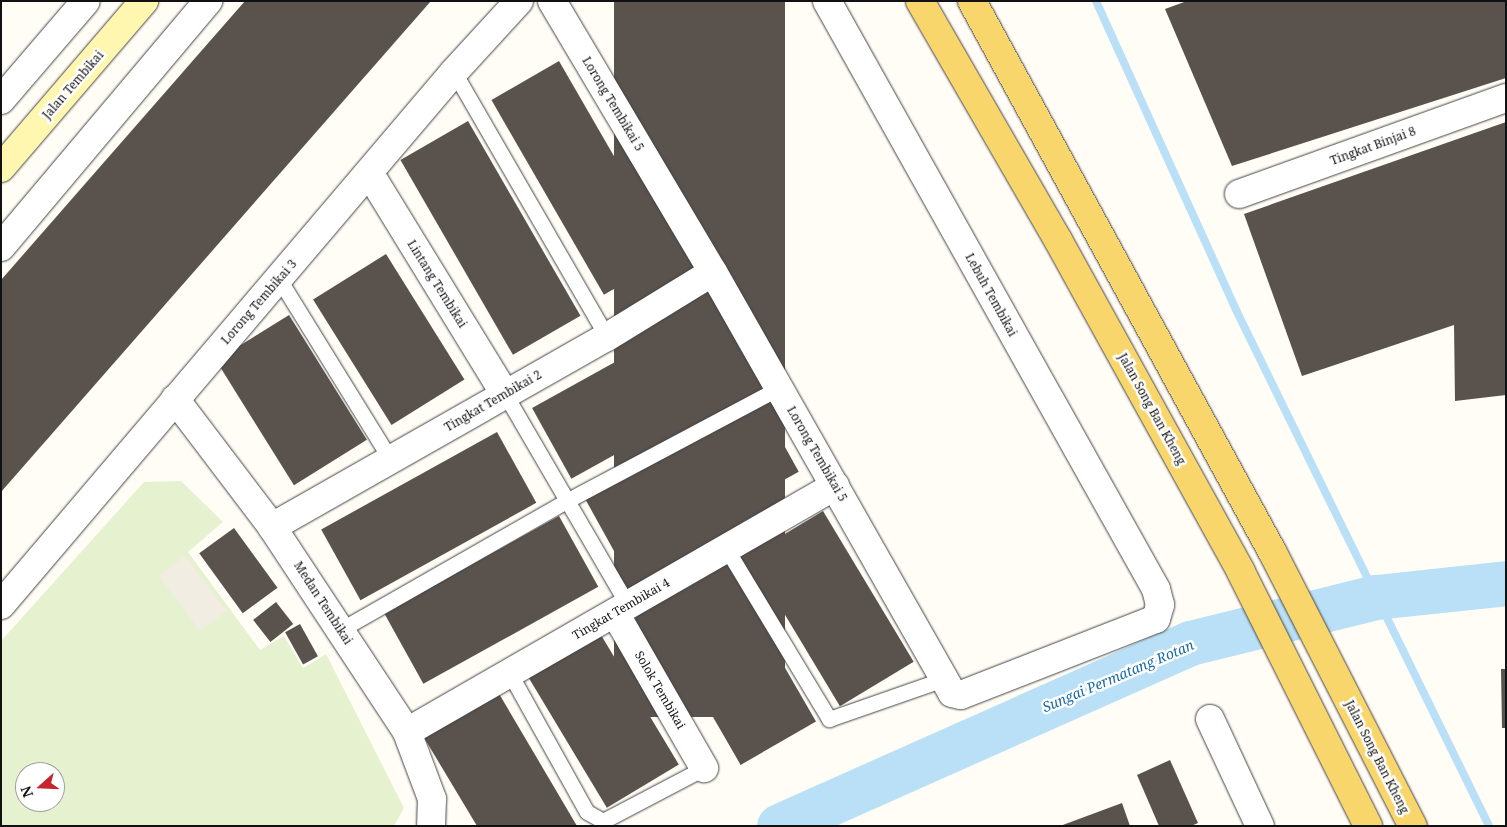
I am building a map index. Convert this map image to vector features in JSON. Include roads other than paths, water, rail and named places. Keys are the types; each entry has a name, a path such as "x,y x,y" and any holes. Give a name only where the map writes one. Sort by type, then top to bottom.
{"main road":[{"name":"Jalan Song Ban Kheng","path":"920,1 1058,240 1241,572 1368,826"},
{"name":"Jalan Song Ban Kheng","path":"972,1 1273,553 1413,826"}],"street":[{"path":"1,100 86,1"},
{"name":"Jalan Tembikai","path":"1,168 144,1"},
{"path":"1,247 208,1"},
{"name":"Lorong Tembikai 3","path":"1,605 175,399 370,174 454,72 519,1"},
{"name":"Lorong Tembikai 5","path":"552,1 713,272 952,693 972,692 1156,619 1160,605 1156,589"},
{"name":"Lebuh Tembikai","path":"827,1 1156,589"},
{"name":"Tingkat Binjai 8","path":"1239,194 1506,98"},
{"name":"Lintang Tembikai","path":"370,174 504,394"},
{"name":"Tingkat Tembikai 2","path":"272,527 607,337 713,272"},
{"name":"Medan Tembikai","path":"175,399 272,527 408,732 432,799 431,826"},
{"name":"Tingkat Tembikai 4","path":"408,732 509,672 835,486"},
{"name":"Solok Tembikai","path":"622,609 704,768"},
{"path":"1210,719 1260,826"}],"lane":[{"path":"454,72 607,337"},
{"path":"278,279 390,460"},
{"path":"340,630 568,500 779,388"},
{"path":"504,394 568,500 622,609"},
{"path":"726,548 829,718 944,679"},
{"path":"509,672 587,812 604,821 704,768"}],"waterway":[{"path":"1096,1 1237,312 1489,826"},
{"name":"Sungai Permatang Rotan","path":"779,826 1190,643 1376,597 1506,583"}]}
